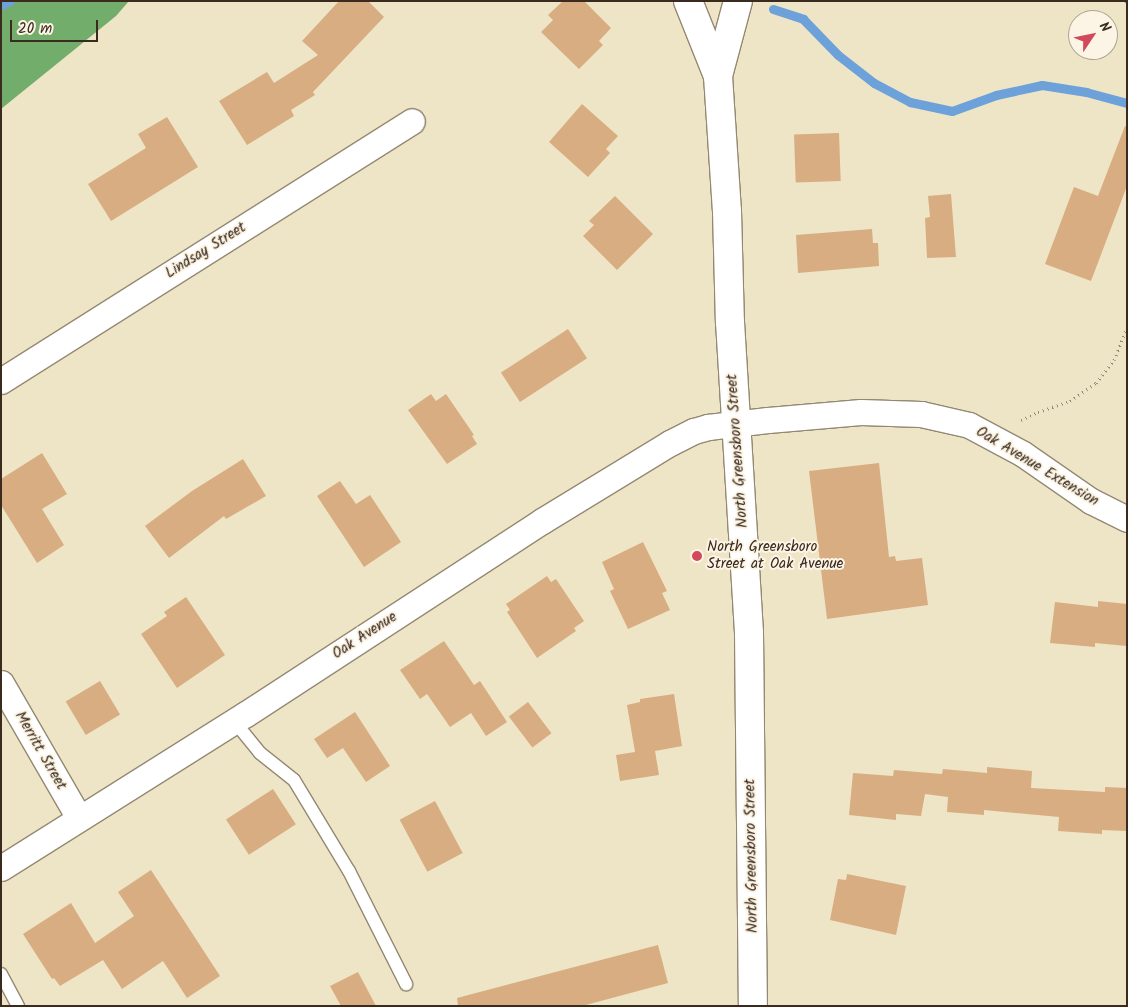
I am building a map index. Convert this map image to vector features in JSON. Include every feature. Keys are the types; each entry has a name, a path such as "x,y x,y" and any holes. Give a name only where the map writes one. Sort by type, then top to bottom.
{"main road":[{"name":"North Greensboro Street","path":"688,1 718,76"},
{"name":"North Greensboro Street","path":"738,1 718,76 749,634 753,1006"}],"street":[{"name":"Lindsay Street","path":"1,381 412,121"},
{"name":"Oak Avenue Extension","path":"737,424 861,412 920,414 969,425 1023,454 1091,501 1127,518"},
{"name":"Oak Avenue","path":"1,868 234,721 542,521 670,443 694,431 737,424"},
{"name":"Merritt Street","path":"1,683 79,818"}],"lane":[{"path":"234,721 260,753 294,780 349,871 406,984"},
{"path":"1,974 18,1006"}],"path":[{"path":"1021,420 1070,401 1096,383 1114,360 1127,327"}],"green space":[{"path":"1,1 129,1 116,16 1,109"}],"building":[{"path":"339,1 368,1 384,17 313,92 315,95 291,110 294,116 247,145 219,101 267,72 274,83 318,55 302,41"},
{"path":"563,1 584,1 611,28 599,41 603,45 579,69 541,32 553,20 548,15"},
{"path":"582,104 618,136 606,149 610,153 588,177 549,142"},
{"path":"167,117 198,167 111,221 88,184 146,148 138,134"},
{"path":"1125,126 1127,127 1127,186 1091,281 1045,264 1074,187 1098,196"},
{"path":"839,133 841,181 796,183 794,135"},
{"path":"951,194 956,257 927,258 925,218 930,217 928,196"},
{"path":"615,196 653,234 617,270 583,236 594,225 589,221"},
{"path":"872,229 873,243 878,243 879,266 798,273 796,235"},
{"path":"568,329 587,358 520,402 501,373"},
{"path":"431,394 436,401 446,394 474,435 472,436 477,444 447,464 408,410"},
{"path":"42,453 67,494 42,509 64,545 37,563 1,505 1,479"},
{"path":"243,459 266,496 226,519 224,516 169,558 145,526 192,491"},
{"path":"879,463 889,557 895,556 896,561 922,558 928,605 827,619 809,471"},
{"path":"340,481 356,504 370,495 401,542 364,567 317,496"},
{"path":"643,542 667,591 662,593 670,610 628,629 610,591 614,589 602,562"},
{"path":"547,576 551,582 556,579 584,621 574,628 576,631 537,658 507,612 510,610 506,604"},
{"path":"186,597 225,655 177,688 141,634 167,616 164,612"},
{"path":"1098,601 1127,604 1127,646 1095,643 1095,647 1050,643 1055,602 1098,607"},
{"path":"444,641 474,685 480,681 507,722 486,736 471,713 450,727 427,694 420,699 400,670"},
{"path":"100,681 120,714 86,735 66,702"},
{"path":"674,694 682,746 655,751 659,775 620,781 616,755 635,752 627,705 640,702 640,699"},
{"path":"528,702 551,733 532,748 509,716"},
{"path":"355,712 390,766 366,782 343,748 327,758 314,739"},
{"path":"987,767 1032,771 1031,788 1105,792 1105,787 1127,788 1127,831 1102,830 1102,834 1058,831 1059,817 984,810 984,815 947,812 948,797 925,794 921,816 896,814 896,820 849,815 853,773 893,776 894,770 942,774 943,769 987,773"},
{"path":"273,789 296,824 249,855 226,819"},
{"path":"435,801 463,853 427,872 400,820"},
{"path":"151,870 220,976 187,998 163,961 122,989 103,960 60,986 54,978 52,979 23,934 71,903 95,943 134,916 118,892"},
{"path":"847,874 906,886 896,935 830,920 838,879 846,880"},
{"path":"658,945 668,983 582,1006 458,1006 457,998"},
{"path":"358,972 376,1006 341,1006 330,986"}],"waterway":[{"path":"1,5 10,1"},
{"path":"773,9 803,19 838,55 874,83 910,102 952,111 996,95 1042,85 1086,92 1127,103"}],"place":[{"name":"North Greensboro Street at Oak Avenue","path":"697,556"}]}
